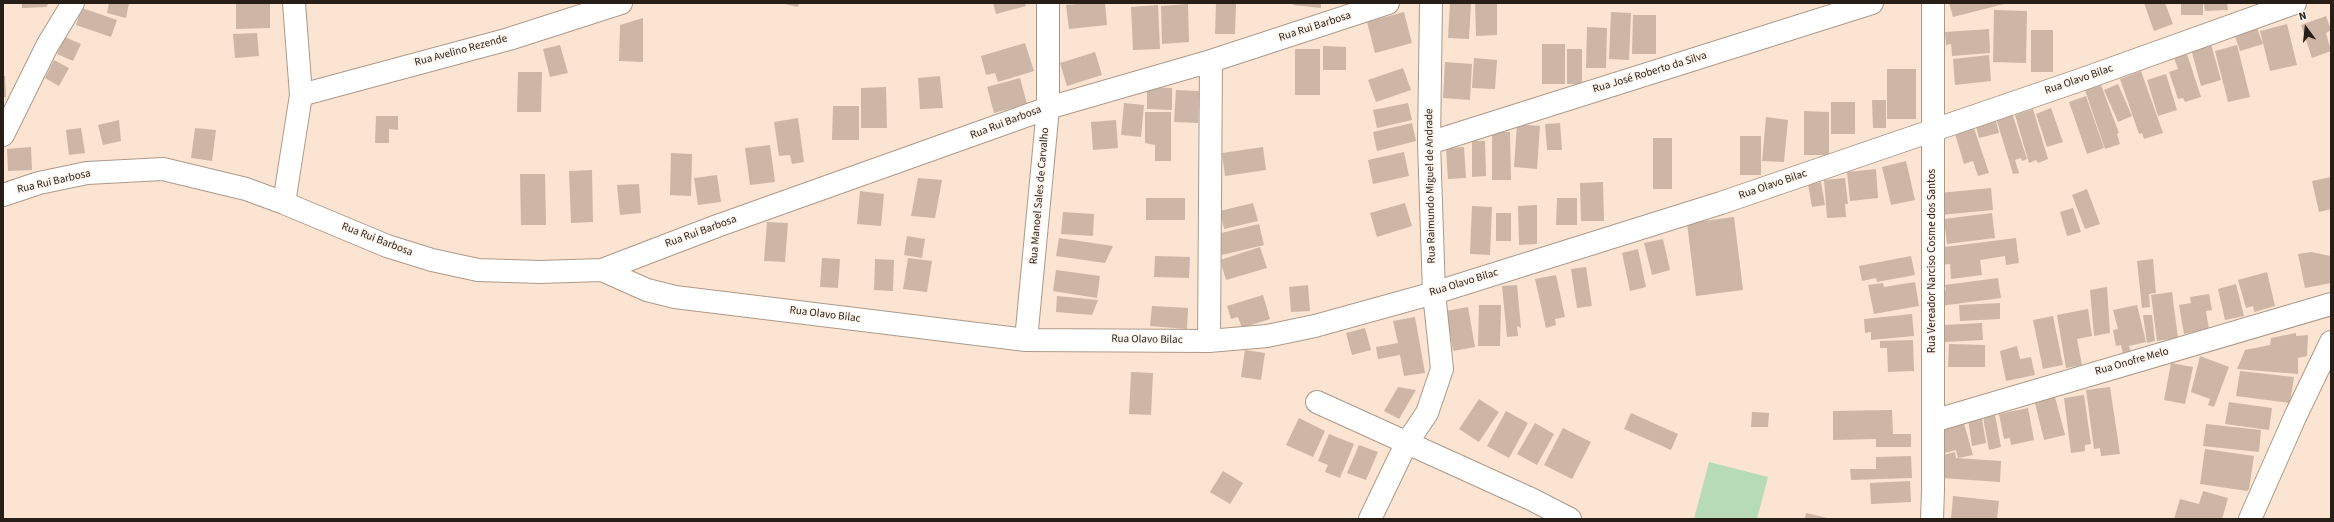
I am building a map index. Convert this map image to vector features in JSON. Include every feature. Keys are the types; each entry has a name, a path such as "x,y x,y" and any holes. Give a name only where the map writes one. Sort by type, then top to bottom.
{"street":[{"path":"3,135 47,46 73,3"},
{"path":"284,202 301,95 294,3"},
{"name":"Rua Avelino Rezende","path":"301,95 509,38 621,3"},
{"name":"Rua Manoel Sales de Carvalho","path":"1026,340 1048,108 1048,3"},
{"name":"Rua Rui Barbosa","path":"3,195 39,183 87,173 163,169 246,189 284,202 387,246 432,260 478,270 540,272 602,270 717,226 1048,108 1211,61 1388,3"},
{"name":"Rua Raimundo Miguel de Andrade","path":"1406,444 1427,413 1442,369 1434,293 1429,143 1431,3"},
{"name":"Rua José Roberto da Silva","path":"1429,143 1872,3"},
{"name":"Rua Vereador Narciso Cosme dos Santos","path":"1932,519 1932,129 1934,3"},
{"name":"Rua Olavo Bilac","path":"602,270 647,290 675,297 1026,340 1209,341 1267,336 1434,293 1722,203 1932,129 2080,80 2295,3"},
{"path":"1209,341 1211,61"},
{"name":"Rua Onofre Melo","path":"1933,421 2331,304"},
{"path":"2250,519 2331,342"},
{"path":"1317,402 1406,444 1531,498 1570,519"},
{"path":"1370,519 1406,444"}],"green space":[{"path":"1709,462 1768,477 1757,519 1694,519"}],"building":[{"path":"22,3 48,3 47,7 22,8"},
{"path":"109,3 129,3 126,18 107,13"},
{"path":"236,3 270,3 270,28 236,29"},
{"path":"780,3 799,3 798,7"},
{"path":"993,3 1025,3 1026,6 996,14"},
{"path":"1105,3 1107,25 1069,29 1066,5"},
{"path":"1216,3 1236,3 1235,34 1215,34"},
{"path":"1294,3 1321,3 1321,8 1293,5"},
{"path":"1450,3 1471,3 1469,39 1448,38"},
{"path":"1475,3 1497,3 1497,35 1476,36"},
{"path":"1949,3 2004,3 2004,4 1953,17"},
{"path":"2144,3 2165,3 2173,24 2154,31"},
{"path":"2181,3 2203,3 2203,15 2181,15"},
{"path":"2204,3 2227,3 2228,10 2205,11"},
{"path":"1188,4 1189,42 1162,44 1161,6"},
{"path":"1158,5 1160,49 1133,50 1131,7"},
{"path":"82,8 117,20 111,37 76,25"},
{"path":"1994,10 2027,11 2026,63 1993,62"},
{"path":"1404,12 1412,43 1375,53 1367,22"},
{"path":"1611,12 1631,13 1629,60 1609,59"},
{"path":"1633,15 1656,15 1656,54 1632,54"},
{"path":"2326,16 2331,30 2326,33 2331,51 2312,58 2301,25"},
{"path":"643,18 643,62 619,61 620,25"},
{"path":"2287,24 2297,65 2270,71 2260,31"},
{"path":"1587,27 1607,28 1606,68 1586,68"},
{"path":"2257,28 2263,44 2240,51 2235,36"},
{"path":"1989,29 1990,53 1952,56 1951,44 1946,45 1945,32"},
{"path":"2031,30 2053,30 2053,72 2031,72"},
{"path":"257,33 259,56 235,58 233,34"},
{"path":"65,37 81,44 73,61 57,54"},
{"path":"1025,43 1034,71 998,82 995,73 986,75 981,56"},
{"path":"1542,44 1565,44 1565,84 1542,84"},
{"path":"2211,44 2221,80 2201,86 2191,49"},
{"path":"560,45 568,73 550,77 543,49"},
{"path":"2237,45 2250,97 2228,102 2215,51"},
{"path":"1323,46 1346,47 1346,70 1323,70"},
{"path":"1295,49 1320,49 1320,95 1295,95"},
{"path":"1567,49 1582,49 1582,84 1567,84"},
{"path":"1095,52 1102,75 1067,86 1060,63"},
{"path":"2187,54 2201,97 2185,102 2183,98 2178,99 2169,72 2178,69 2174,58"},
{"path":"1989,55 1991,81 1955,85 1953,59"},
{"path":"1474,58 1497,60 1495,89 1472,88"},
{"path":"54,60 69,68 59,86 45,78"},
{"path":"1445,62 1472,64 1470,100 1443,98"},
{"path":"1403,68 1411,90 1376,102 1368,80"},
{"path":"1887,69 1916,69 1916,119 1887,119"},
{"path":"2141,71 2163,133 2144,139 2142,133 2139,134 2120,79"},
{"path":"518,72 542,72 541,112 517,112"},
{"path":"2166,74 2177,110 2158,116 2147,80"},
{"path":"3,76 5,76 6,97 3,97"},
{"path":"940,76 943,108 920,109 918,78"},
{"path":"1020,78 1027,104 994,113 987,87"},
{"path":"2118,84 2132,116 2118,122 2104,90"},
{"path":"2101,85 2119,133 2117,134 2120,144 2105,149 2085,90"},
{"path":"886,87 887,128 861,128 861,88"},
{"path":"1147,87 1172,88 1172,110 1147,109"},
{"path":"1176,90 1199,91 1198,123 1174,122"},
{"path":"2086,96 2104,148 2087,154 2069,102"},
{"path":"1872,100 1886,100 1886,128 1873,128"},
{"path":"1831,102 1855,102 1855,134 1831,134"},
{"path":"1124,103 1144,105 1141,137 1121,135"},
{"path":"1408,103 1412,120 1377,128 1373,110"},
{"path":"833,106 859,106 859,140 832,140"},
{"path":"2051,108 2063,142 2047,147 2036,114"},
{"path":"2033,109 2048,159 2038,163 2036,160 2029,163 2015,115"},
{"path":"1804,111 1829,112 1829,155 1804,155"},
{"path":"1145,112 1171,112 1171,161 1155,161 1155,145 1145,143"},
{"path":"2012,113 2027,159 2022,161 2021,158 2015,160 2019,173 2013,174 1996,118"},
{"path":"376,116 398,116 398,130 389,129 389,143 375,143"},
{"path":"1766,117 1788,120 1784,162 1762,161"},
{"path":"1995,117 1999,133 1979,138 1975,123"},
{"path":"798,118 804,162 792,164 790,155 779,156 774,122"},
{"path":"119,120 121,141 103,145 98,125"},
{"path":"1116,120 1118,148 1093,150 1091,122"},
{"path":"1412,123 1416,141 1377,151 1373,132"},
{"path":"1560,123 1562,150 1547,150 1545,124"},
{"path":"1517,124 1540,126 1537,169 1514,167"},
{"path":"81,128 85,153 69,155 66,130"},
{"path":"195,128 216,130 212,161 191,158"},
{"path":"1974,128 1989,173 1978,176 1973,161 1964,164 1955,134"},
{"path":"1492,132 1510,132 1511,180 1492,180"},
{"path":"1740,136 1761,136 1761,175 1740,175"},
{"path":"1653,138 1672,138 1672,189 1653,189"},
{"path":"1472,141 1485,141 1486,176 1472,177"},
{"path":"770,145 775,182 750,185 745,148"},
{"path":"31,147 32,170 8,171 7,149"},
{"path":"1263,147 1266,170 1225,176 1222,153"},
{"path":"1464,147 1466,178 1448,179 1446,148"},
{"path":"1404,152 1409,176 1373,184 1368,160"},
{"path":"671,153 692,154 691,196 670,195"},
{"path":"1906,161 1915,200 1891,205 1882,167"},
{"path":"1876,169 1878,198 1850,201 1847,172"},
{"path":"592,170 593,222 571,223 569,171"},
{"path":"520,174 545,174 546,225 521,225"},
{"path":"717,175 721,202 698,205 694,178"},
{"path":"2331,177 2331,209 2319,212 2312,181"},
{"path":"918,178 942,180 935,218 911,216"},
{"path":"1845,178 1848,204 1845,204 1846,217 1827,218 1824,180"},
{"path":"1603,182 1604,221 1581,221 1580,183"},
{"path":"1821,182 1825,205 1812,207 1808,184"},
{"path":"639,184 641,213 620,215 617,185"},
{"path":"1991,188 1993,210 1941,215 1939,193"},
{"path":"2087,189 2100,224 2085,229 2072,195"},
{"path":"860,191 884,194 881,226 857,224"},
{"path":"1146,198 1185,198 1185,220 1146,220"},
{"path":"1557,198 1577,198 1577,225 1556,225"},
{"path":"1253,203 1258,221 1224,229 1220,211"},
{"path":"1405,203 1412,226 1377,237 1370,213"},
{"path":"1537,205 1537,244 1519,245 1518,206"},
{"path":"1472,206 1492,207 1490,255 1470,254"},
{"path":"2073,208 2081,232 2067,236 2060,212"},
{"path":"1063,212 1094,214 1093,236 1061,234"},
{"path":"1496,213 1511,213 1511,241 1496,241"},
{"path":"1992,213 1995,238 1947,244 1944,219"},
{"path":"1734,217 1743,290 1696,296 1687,223"},
{"path":"767,222 788,223 785,262 764,261"},
{"path":"1259,224 1264,245 1222,255 1217,234"},
{"path":"907,236 925,239 922,258 904,255"},
{"path":"1059,238 1113,246 1105,263 1056,256"},
{"path":"2016,238 2019,263 2006,265 2005,256 1980,260 1982,275 1951,279 1950,264 1939,265 1937,248"},
{"path":"1663,239 1670,270 1652,275 1644,243"},
{"path":"1260,247 1267,268 1226,280 1220,260"},
{"path":"1638,249 1646,287 1630,291 1622,253"},
{"path":"2311,252 2331,256 2331,283 2305,288 2298,254"},
{"path":"1155,256 1190,257 1189,278 1154,277"},
{"path":"1911,256 1915,275 1877,282 1876,278 1862,281 1859,266"},
{"path":"822,258 840,259 838,288 820,287"},
{"path":"908,258 932,261 927,292 903,289"},
{"path":"875,259 894,260 893,291 874,290"},
{"path":"2153,259 2156,293 2149,294 2150,307 2142,308 2137,261"},
{"path":"1586,267 1592,306 1577,308 1571,269"},
{"path":"1056,270 1100,276 1097,298 1053,291"},
{"path":"2267,272 2275,306 2254,312 2253,306 2246,308 2238,280"},
{"path":"1556,275 1565,317 1555,319 1556,325 1546,328 1535,279"},
{"path":"1998,278 2001,298 1940,306 1938,291 1946,290 1945,285"},
{"path":"1915,282 1919,306 1874,314 1868,285 1883,283 1884,287"},
{"path":"2236,284 2244,316 2225,320 2218,289"},
{"path":"1308,285 1310,311 1291,312 1289,287"},
{"path":"1517,285 1521,328 1517,326 1518,336 1507,337 1502,286"},
{"path":"2107,287 2110,333 2094,336 2090,290"},
{"path":"2172,292 2178,338 2157,341 2151,295"},
{"path":"2209,294 2212,310 2206,311 2209,329 2184,334 2179,305 2191,303 2190,297"},
{"path":"1263,295 1270,319 1242,328 1238,317 1231,319 1227,306"},
{"path":"1057,296 1098,300 1092,315 1056,312"},
{"path":"2000,303 2000,319 1960,321 1959,305"},
{"path":"1479,305 1501,305 1500,346 1478,346"},
{"path":"2137,305 2146,342 2129,346 2131,352 2123,354 2121,345 2116,346 2113,330 2118,329 2113,310"},
{"path":"1152,306 1188,308 1187,329 1150,326"},
{"path":"1468,307 1475,347 1453,351 1446,311"},
{"path":"2088,309 2092,336 2077,339 2082,365 2066,368 2057,315"},
{"path":"1912,314 1914,336 1871,340 1871,332 1865,333 1864,319"},
{"path":"2143,315 2152,315 2155,341 2147,343"},
{"path":"2053,316 2063,365 2043,369 2033,320"},
{"path":"1415,317 1425,373 1404,376 1400,355 1378,359 1376,347 1398,343 1393,321"},
{"path":"1982,323 1983,340 1945,342 1944,325"},
{"path":"1365,328 1371,350 1352,355 1346,333"},
{"path":"2296,333 2296,336 2308,335 2307,356 2298,358 2298,374 2237,369 2245,350 2270,345 2271,338"},
{"path":"1913,340 1914,371 1888,372 1887,348 1880,348 1880,341"},
{"path":"1949,344 1985,345 1985,367 1948,367"},
{"path":"2017,346 2020,359 2031,357 2035,375 2006,381 2000,351"},
{"path":"1245,350 1265,353 1261,380 1241,377"},
{"path":"2200,356 2229,367 2214,407 2208,405 2210,399 2191,392"},
{"path":"2171,363 2193,367 2185,404 2164,400"},
{"path":"2240,371 2294,377 2290,403 2236,396"},
{"path":"1131,372 1153,373 1151,415 1129,414"},
{"path":"1398,387 1416,390 1399,419 1384,411"},
{"path":"2110,387 2120,454 2101,456 2100,448 2094,449 2086,390"},
{"path":"2084,395 2091,444 2085,445 2085,451 2071,453 2064,398"},
{"path":"2055,397 2065,435 2044,440 2035,403"},
{"path":"1479,399 1499,412 1479,442 1459,429"},
{"path":"2229,402 2272,408 2269,430 2225,424"},
{"path":"2028,408 2034,440 2011,445 2010,438 2004,439 1999,414"},
{"path":"1892,410 1893,434 1911,434 1911,447 1876,447 1876,439 1833,440 1833,411"},
{"path":"1506,411 1528,423 1509,458 1487,446"},
{"path":"1752,412 1769,413 1768,427 1751,427"},
{"path":"1631,413 1678,434 1671,450 1624,429"},
{"path":"1995,415 2001,447 1989,450 1983,417"},
{"path":"1976,417 1982,419 1986,443 1972,446 1968,419"},
{"path":"1299,418 1325,431 1313,457 1286,445"},
{"path":"1963,420 1973,455 1958,458 1956,450 1945,453 1939,425"},
{"path":"1535,423 1554,434 1537,465 1517,454"},
{"path":"2206,424 2261,430 2259,452 2203,446"},
{"path":"1563,428 1591,442 1572,479 1544,465"},
{"path":"1329,434 1354,444 1340,478 1325,472 1328,465 1318,461"},
{"path":"1359,445 1378,452 1366,480 1347,473"},
{"path":"2205,449 2254,456 2249,489 2247,491 2200,484"},
{"path":"1955,452 1956,458 2001,461 2000,482 1942,478 1943,455"},
{"path":"1911,456 1912,478 1851,480 1850,469 1876,469 1876,457"},
{"path":"1223,471 1243,483 1230,504 1210,492"},
{"path":"1910,481 1911,502 1871,504 1870,483"},
{"path":"2203,491 2228,498 2222,519 2174,519 2180,499 2199,504"},
{"path":"1953,496 1999,501 1997,519 1951,519"},
{"path":"1806,513 1828,518 1828,519 1805,519"}]}
